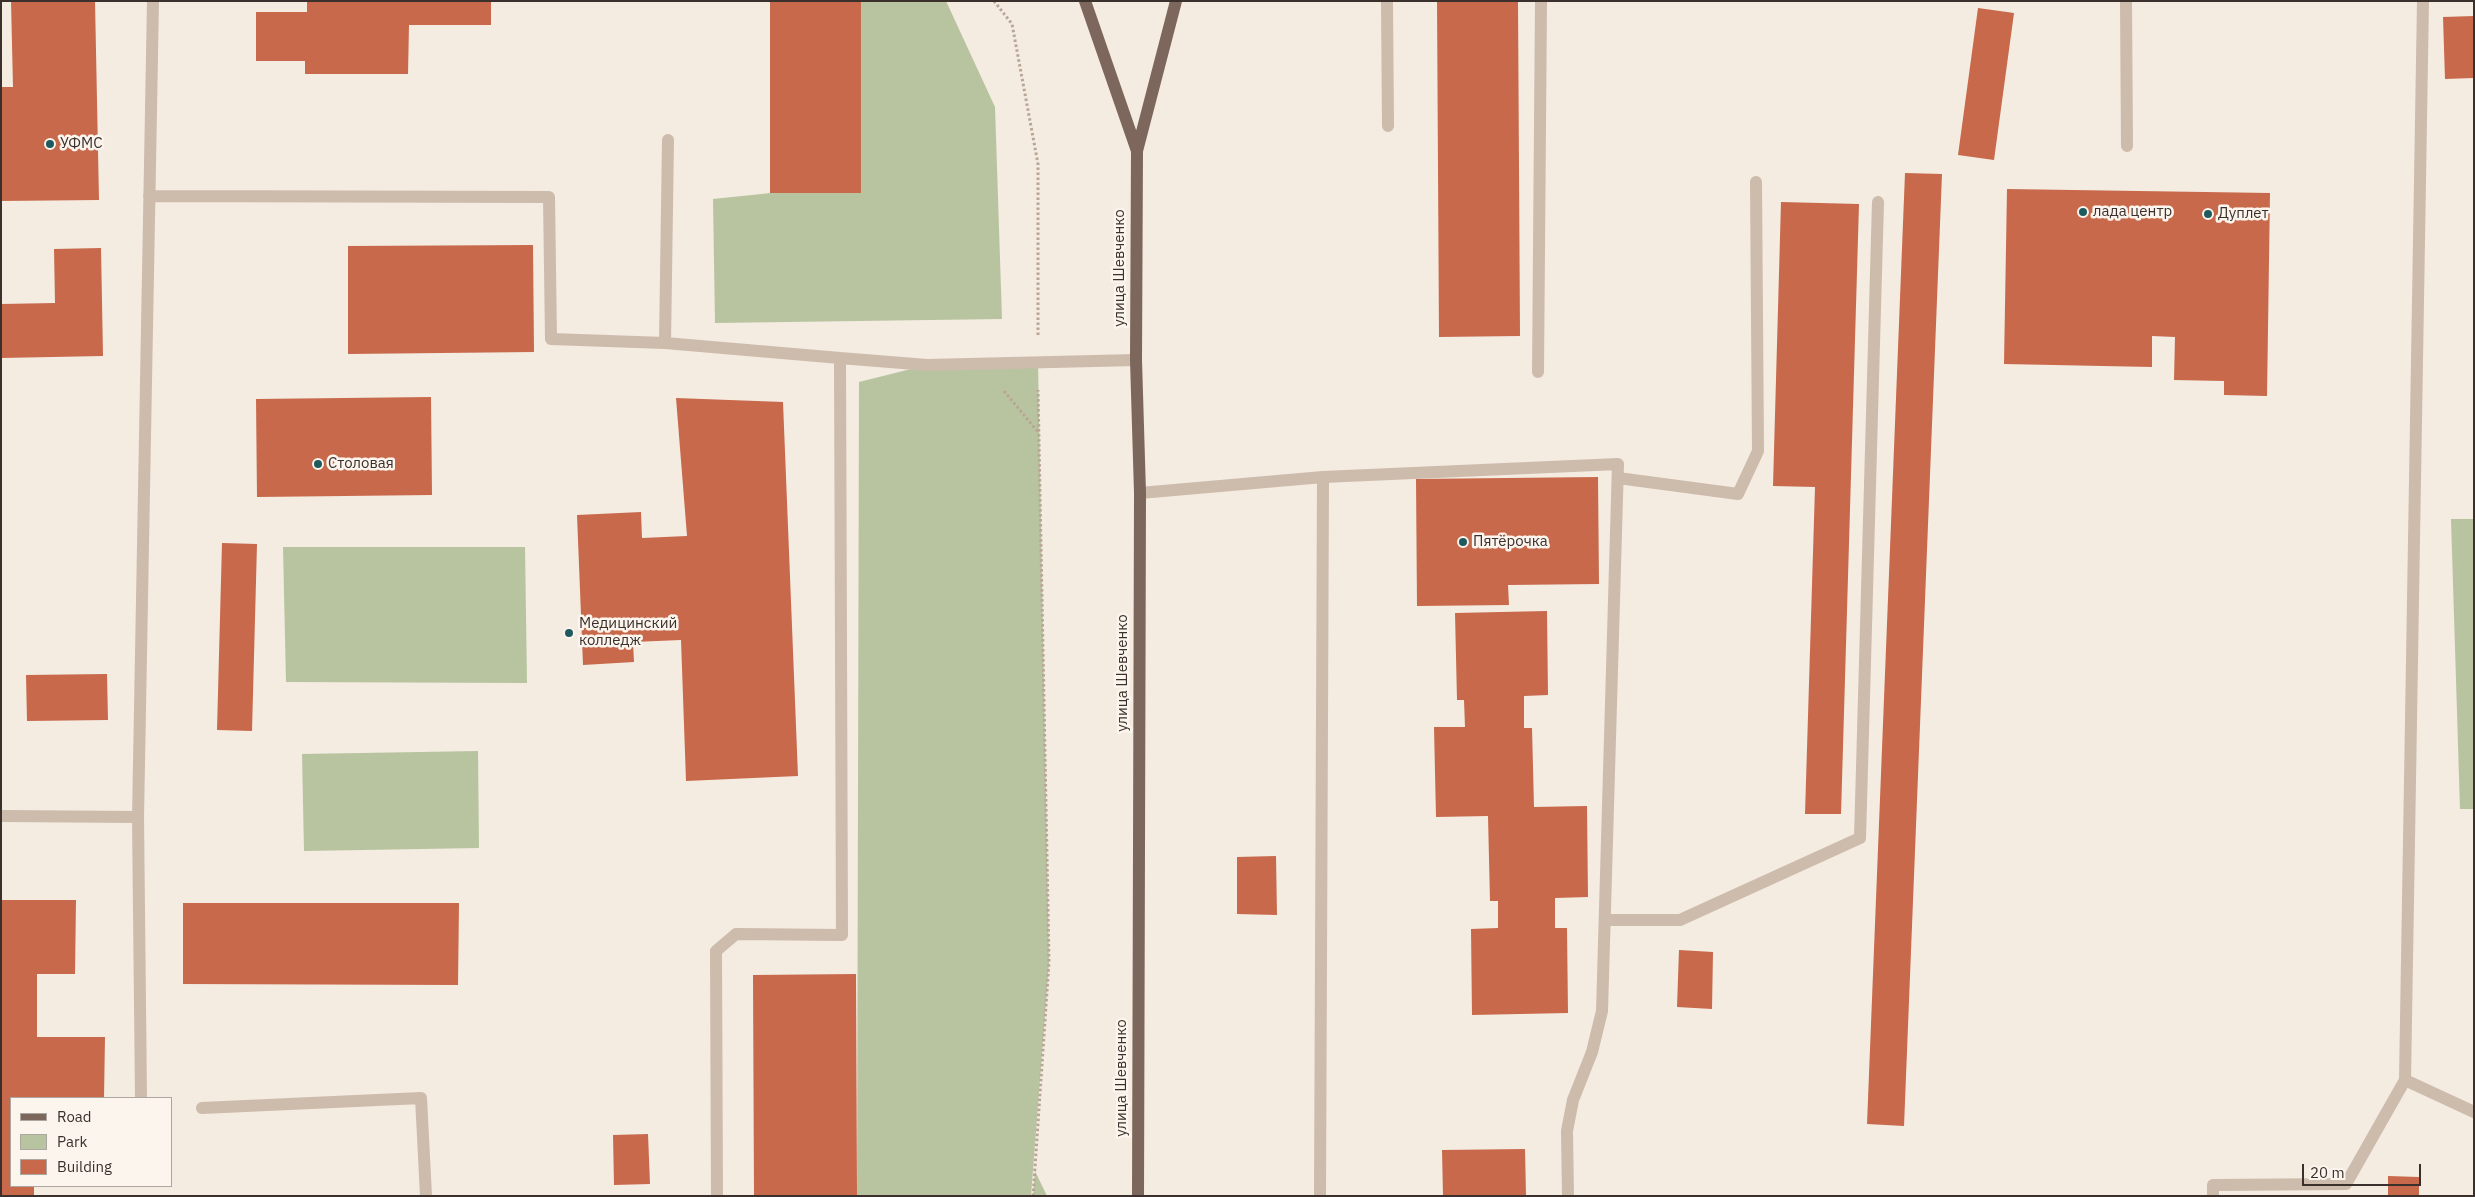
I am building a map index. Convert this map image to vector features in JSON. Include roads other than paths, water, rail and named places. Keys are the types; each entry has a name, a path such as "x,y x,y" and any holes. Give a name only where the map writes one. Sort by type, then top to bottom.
{"main road":[{"path":"1085,1 1136,151"},
{"path":"1136,151 1176,1"},
{"name":"улица Шевченко","path":"1136,151 1136,360 1140,493 1138,1196"}],"lane":[{"path":"141,1097 138,817 153,1"},
{"path":"1387,1 1388,126"},
{"path":"1538,372 1541,1"},
{"path":"2126,1 2126,146"},
{"path":"2213,1196 2213,1185 2346,1184 2405,1080 2423,1"},
{"path":"665,343 668,140"},
{"path":"1618,478 1738,494 1758,452 1756,182"},
{"path":"149,196 549,197 551,338 665,343 927,365 1136,360"},
{"path":"1605,920 1680,920 1860,838 1878,202"},
{"path":"718,1196 716,951 736,934 842,935 840,358"},
{"path":"1140,493 1323,477 1618,464 1602,1011 1592,1052 1573,1100 1567,1131 1568,1196"},
{"path":"1320,1196 1323,477"},
{"path":"1,816 138,817"},
{"path":"2405,1080 2474,1112"},
{"path":"202,1108 421,1098 426,1196"}],"place":[{"name":"УФМС","path":"50,144"},
{"name":"лада центр","path":"2083,212"},
{"name":"Дуплет","path":"2208,214"},
{"name":"Столовая","path":"318,464"},
{"name":"Пятёрочка","path":"1463,542"},
{"name":"Медицинский колледж","path":"569,633"}]}
